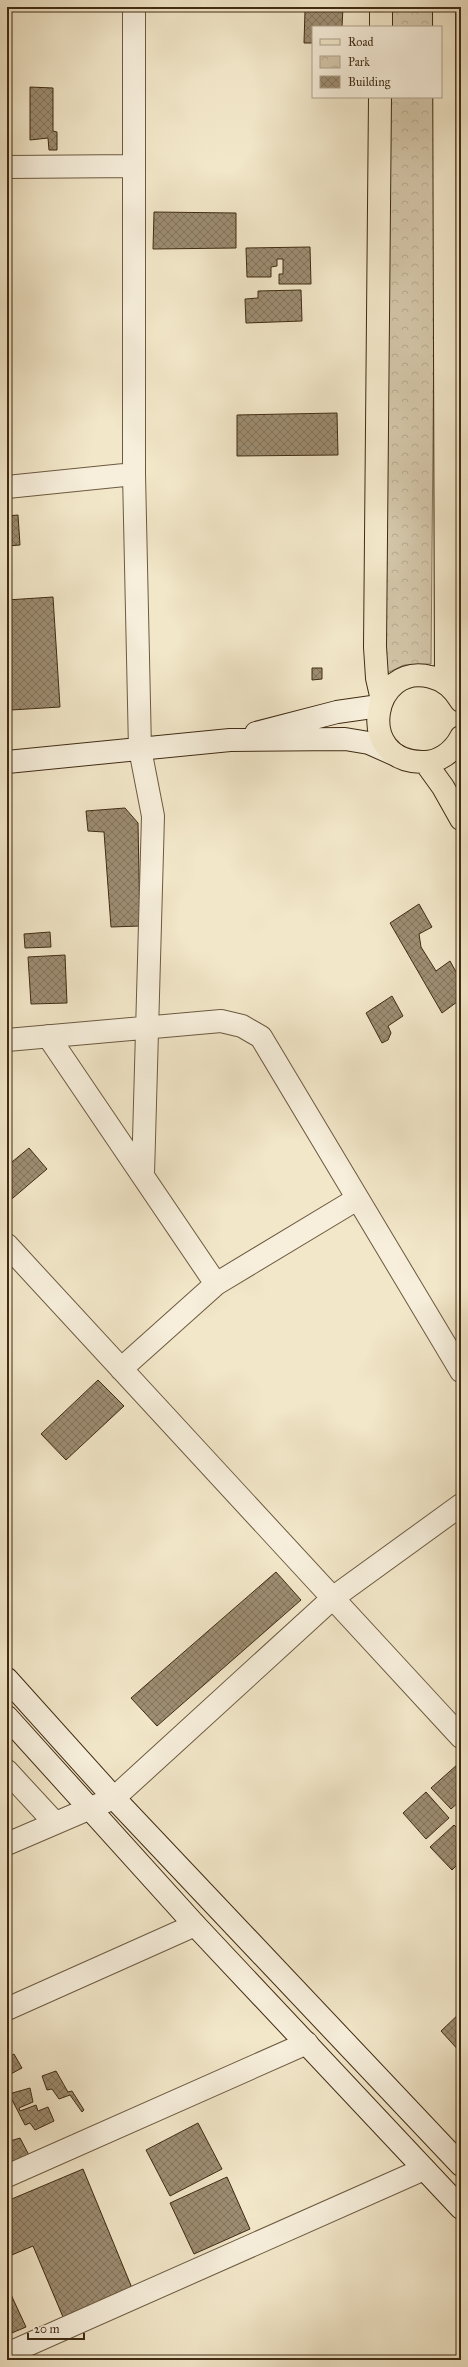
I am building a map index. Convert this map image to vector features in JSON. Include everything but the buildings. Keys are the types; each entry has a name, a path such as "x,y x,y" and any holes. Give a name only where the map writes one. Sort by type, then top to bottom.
{"main road":[{"path":"381,7 381,26"},
{"path":"444,7 456,694"},
{"path":"380,98 375,647 377,678 381,703 378,720 380,733 386,745 396,755 415,762 425,762 446,754 460,745"},
{"path":"381,703 393,685 410,677 428,676 456,694"},
{"path":"425,762 461,818"}],"street":[{"path":"134,7 134,474 140,749 153,816 143,1175"},
{"path":"7,167 134,166"},
{"path":"7,487 134,474"},
{"path":"230,740 304,719 381,703"},
{"path":"7,762 230,740 346,739 369,743 396,755"},
{"path":"7,1040 220,1021 242,1026 260,1037 461,1371"},
{"path":"48,1036 216,1284"},
{"path":"121,1369 216,1284 357,1199"},
{"path":"7,1245 461,1736"},
{"path":"7,1844 114,1798 334,1597 461,1504"},
{"path":"7,1679 114,1798 461,2165"},
{"path":"7,1718 195,1925 461,2208"},
{"path":"7,1771 55,1823"},
{"path":"7,2008 195,1925"},
{"path":"7,2176 307,2043"},
{"path":"7,2354 424,2169"}],"green space":[{"path":"390,7 437,7 437,26 390,26"},
{"path":"389,98 436,98 431,664 404,665 385,674"}]}
